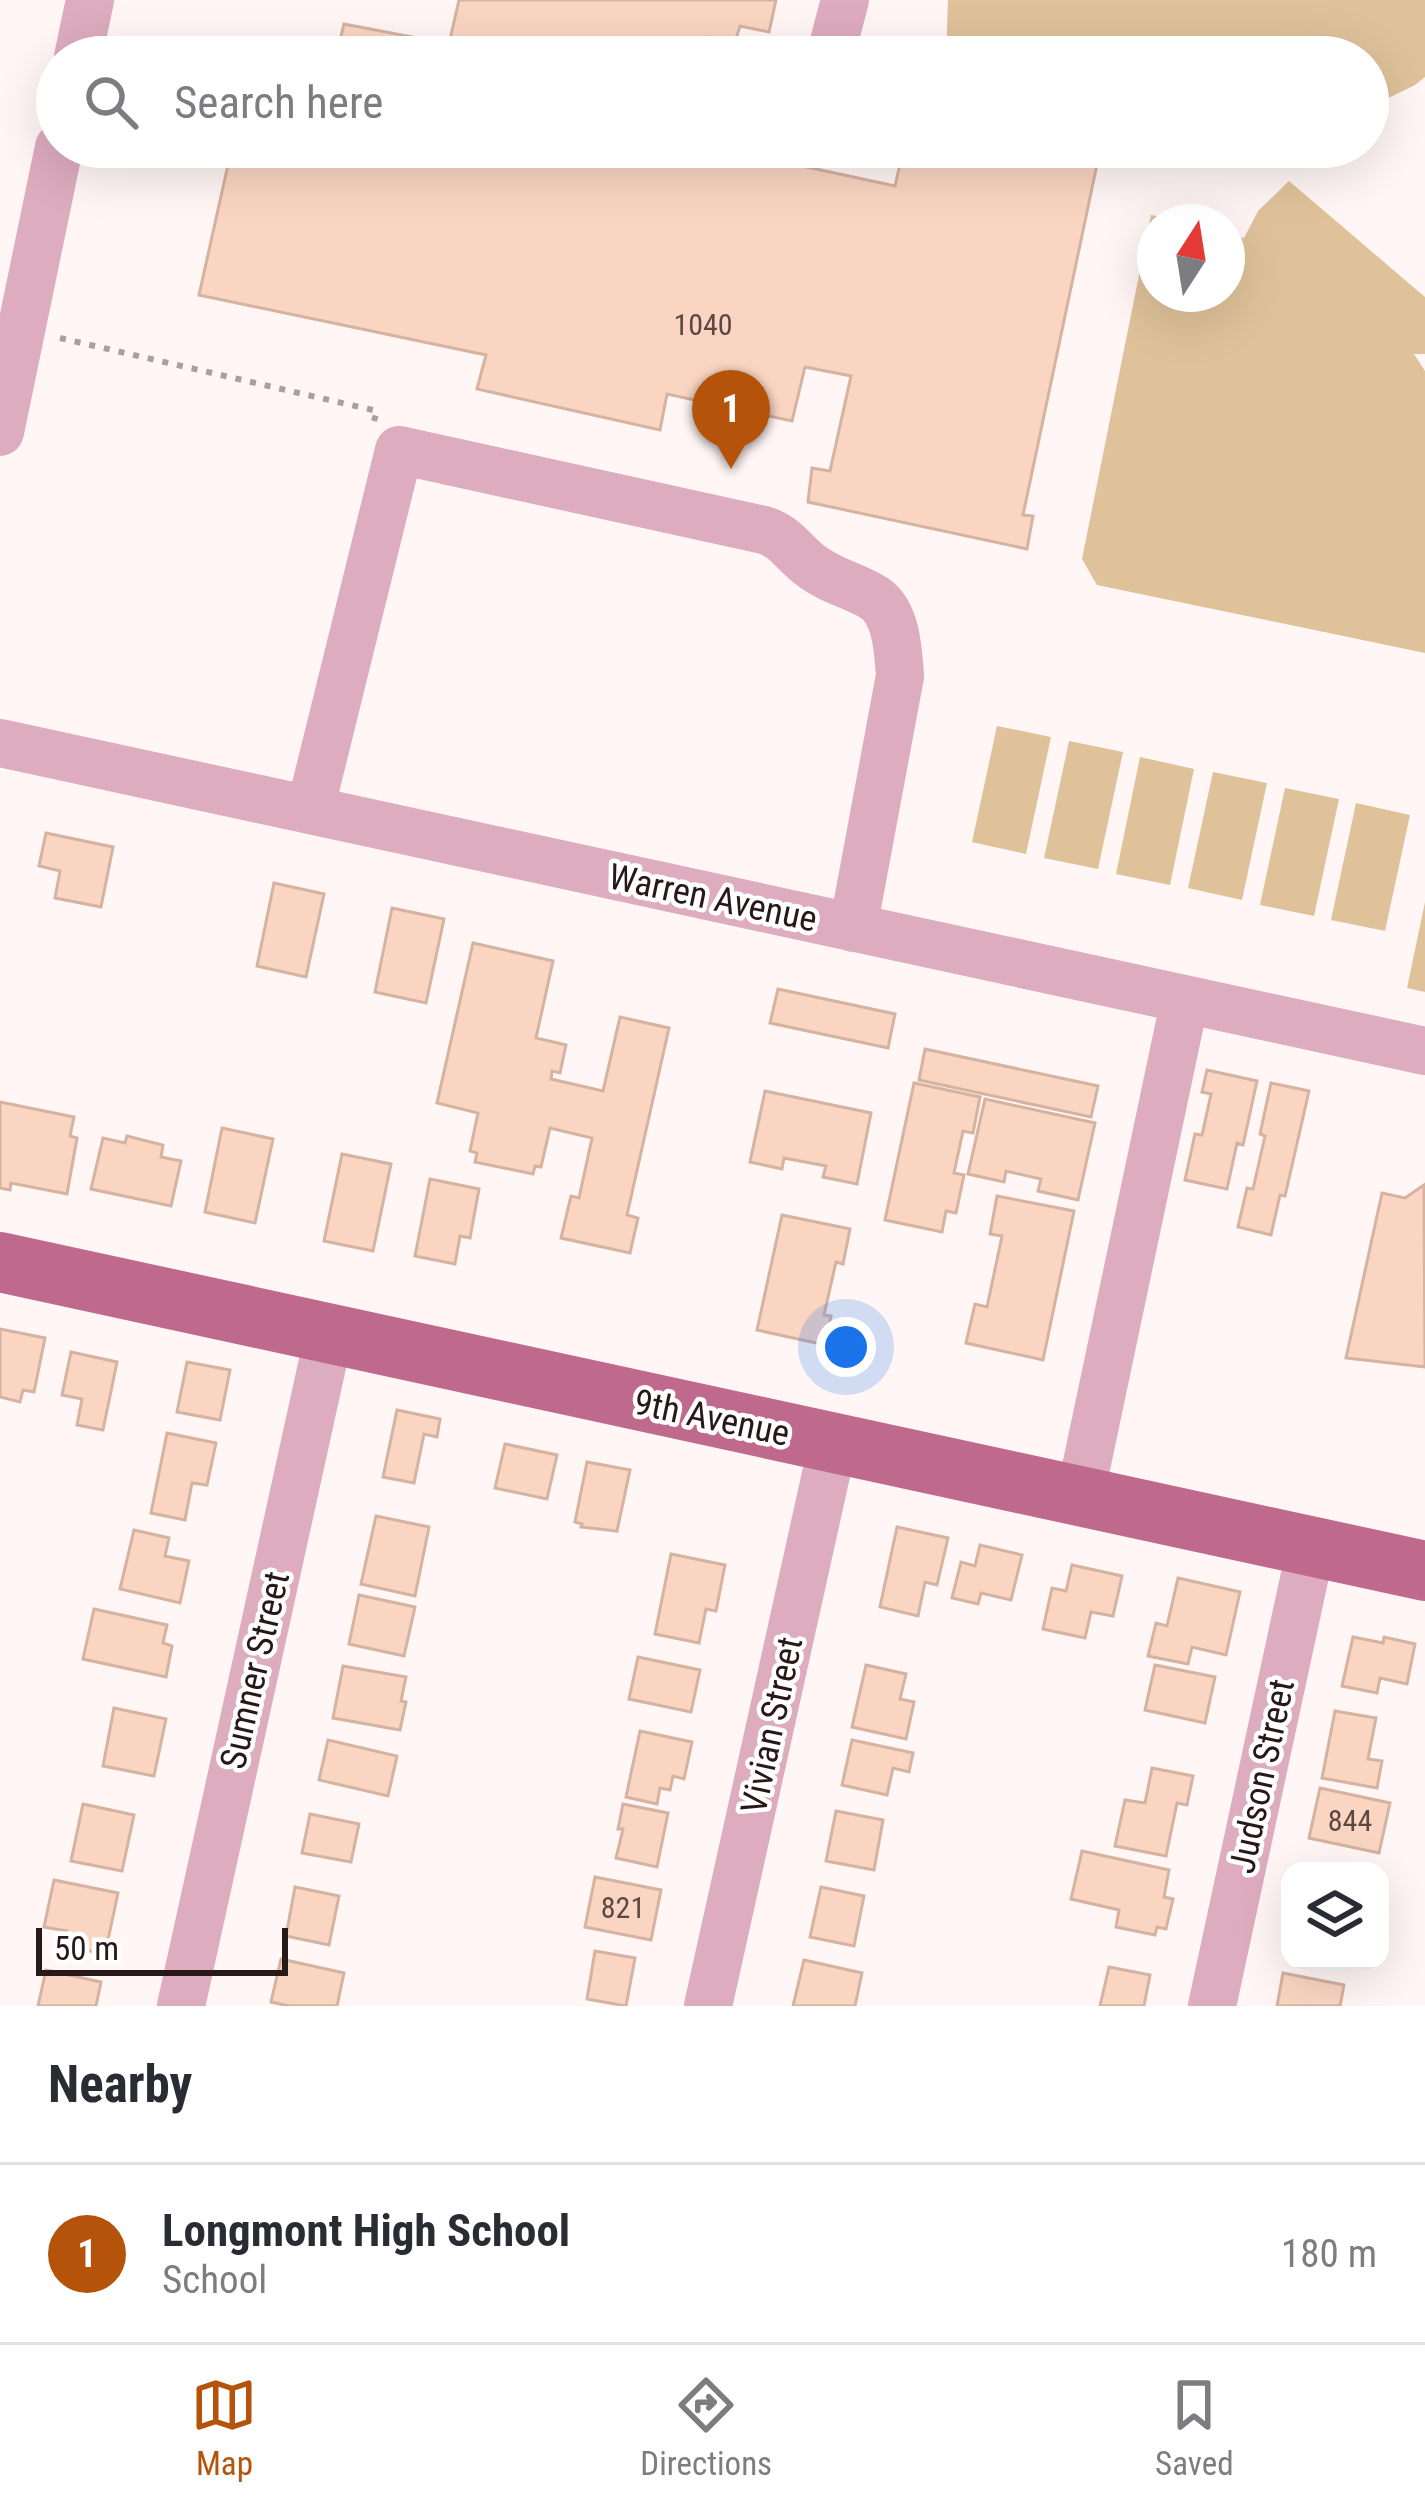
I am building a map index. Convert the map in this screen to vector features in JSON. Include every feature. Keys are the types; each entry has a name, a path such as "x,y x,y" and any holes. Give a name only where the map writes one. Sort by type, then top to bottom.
{"main road":[{"name":"9th Avenue","path":"0,1262 1425,1571"}],"street":[{"path":"82,36 90,0"},
{"path":"836,36 845,0"},
{"path":"0,432 55,168"},
{"path":"310,810 398,450 779,535 812,567 882,604 897,641 900,676 853,928"},
{"name":"Warren Avenue","path":"0,743 1425,1051"},
{"path":"1079,1496 1185,999"},
{"name":"Sumner Street","path":"181,2006 329,1334"},
{"name":"Vivian Street","path":"708,2006 833,1443"},
{"name":"Judson Street","path":"1212,2006 1311,1547"}],"path":[{"path":"21,329 376,411 371,435"}],"shaded area":[{"path":"948,0 1425,0 1425,77 1389,98 1389,36 947,36"},
{"path":"1289,181 1425,297 1425,354 1414,354 1425,371 1425,653 1097,585 1082,559 1137,285 1137,312 1245,312 1245,236 1258,211"},
{"path":"997,726 1051,737 1026,854 972,842"},
{"path":"1069,741 1123,752 1098,869 1044,858"},
{"path":"1140,757 1194,769 1170,885 1116,874"},
{"path":"1213,772 1267,783 1242,900 1188,888"},
{"path":"1285,788 1339,799 1314,916 1260,905"},
{"path":"1356,803 1410,815 1385,931 1331,920"},
{"path":"1425,902 1425,992 1407,988"}],"building":[{"path":"459,0 776,0 769,32 740,26 737,36 451,36"},
{"path":"344,24 407,36 341,36"},
{"path":"227,168 811,168 895,186 899,168 1096,168 1023,515 1033,516 1027,549 808,502 812,468 830,471 851,376 805,367 792,421 667,394 660,430 477,389 486,355 199,295"},
{"path":"46,833 113,847 101,907 55,898 60,871 39,866"},
{"path":"274,883 324,894 306,977 257,966"},
{"path":"392,908 444,919 426,1003 375,992"},
{"path":"473,943 553,961 536,1038 566,1045 560,1073 552,1071 551,1079 603,1091 620,1017 669,1028 627,1215 638,1218 630,1253 561,1238 571,1196 579,1198 592,1138 550,1128 541,1167 535,1166 533,1174 475,1162 477,1153 470,1151 478,1113 437,1103"},
{"path":"778,989 895,1014 888,1048 770,1023"},
{"path":"925,1049 1098,1086 1091,1117 919,1080"},
{"path":"1207,1070 1257,1081 1243,1145 1237,1143 1227,1189 1185,1180 1195,1134 1202,1135 1211,1094 1202,1092"},
{"path":"914,1083 980,1097 973,1133 963,1131 954,1173 964,1175 956,1213 946,1211 942,1232 885,1220"},
{"path":"1271,1083 1309,1091 1271,1235 1238,1227 1247,1188 1253,1189"},
{"path":"765,1091 871,1113 857,1184 823,1177 826,1166 784,1158 782,1169 750,1162"},
{"path":"985,1099 1095,1123 1078,1200 1038,1191 1041,1179 1006,1171 1004,1182 968,1174"},
{"path":"0,1102 74,1117 70,1136 77,1138 67,1194 11,1183 10,1190 0,1188"},
{"path":"222,1128 273,1139 255,1223 205,1212"},
{"path":"127,1136 163,1145 161,1157 181,1161 171,1206 91,1189 103,1138 125,1143"},
{"path":"342,1154 391,1164 373,1251 324,1241"},
{"path":"430,1179 479,1189 470,1238 460,1236 455,1264 415,1256"},
{"path":"1424,1185 1425,1367 1346,1358 1382,1193 1405,1198"},
{"path":"997,1196 1074,1211 1043,1360 966,1343 975,1304 987,1307 1002,1236 990,1234"},
{"path":"782,1215 850,1229 843,1264 836,1262 824,1315 831,1316 825,1345 757,1330"},
{"path":"0,1329 45,1338 34,1392 23,1390 20,1402 0,1397"},
{"path":"71,1352 117,1362 103,1430 77,1425 82,1399 62,1395"},
{"path":"187,1362 230,1370 220,1420 177,1412"},
{"path":"397,1410 440,1419 437,1437 424,1434 414,1483 383,1477"},
{"path":"167,1433 216,1443 207,1485 192,1483 185,1520 151,1513"},
{"path":"505,1444 557,1455 547,1499 495,1488"},
{"path":"587,1462 630,1470 617,1531 581,1527 575,1522"},
{"path":"376,1516 429,1527 415,1596 361,1584"},
{"path":"897,1527 948,1538 937,1585 925,1582 918,1616 880,1607"},
{"path":"134,1530 169,1538 165,1556 189,1561 180,1603 120,1589"},
{"path":"980,1545 1022,1555 1011,1600 981,1593 978,1604 952,1598 961,1562 975,1566"},
{"path":"671,1554 725,1565 716,1611 706,1609 699,1643 655,1634"},
{"path":"1072,1565 1122,1576 1113,1616 1091,1612 1085,1638 1043,1629 1052,1588 1066,1591"},
{"path":"1178,1578 1240,1592 1226,1655 1192,1647 1188,1664 1148,1656 1156,1623 1167,1626"},
{"path":"359,1595 415,1607 404,1656 349,1644"},
{"path":"94,1609 167,1625 163,1643 172,1646 166,1677 83,1659"},
{"path":"1353,1637 1415,1644 1407,1684 1380,1678 1377,1693 1342,1686"},
{"path":"638,1657 700,1670 691,1712 629,1699"},
{"path":"866,1665 906,1674 900,1699 914,1702 906,1739 852,1727"},
{"path":"1155,1665 1215,1677 1205,1723 1145,1710"},
{"path":"343,1666 406,1677 400,1730 333,1718"},
{"path":"114,1708 166,1719 154,1776 103,1766"},
{"path":"1335,1711 1376,1718 1368,1759 1382,1761 1377,1788 1322,1778"},
{"path":"640,1731 692,1742 684,1779 673,1776 670,1790 660,1788 657,1804 626,1797"},
{"path":"328,1740 397,1756 388,1796 319,1780"},
{"path":"852,1740 913,1753 909,1772 893,1768 887,1795 842,1785"},
{"path":"1152,1768 1193,1776 1187,1805 1177,1803 1166,1856 1115,1846 1125,1800 1145,1803"},
{"path":"1320,1788 1390,1803 1379,1853 1309,1838"},
{"path":"83,1804 134,1815 122,1871 71,1861"},
{"path":"623,1804 668,1813 657,1867 616,1858"},
{"path":"836,1811 883,1820 874,1870 826,1861"},
{"path":"310,1814 359,1824 351,1862 302,1853"},
{"path":"1082,1851 1169,1870 1164,1897 1173,1899 1166,1929 1157,1927 1155,1935 1116,1927 1119,1910 1071,1899"},
{"path":"595,1877 661,1890 651,1940 585,1927"},
{"path":"54,1880 118,1893 105,1954 64,1946 67,1931 44,1927"},
{"path":"295,1887 339,1896 329,1945 286,1936"},
{"path":"821,1887 864,1896 854,1946 810,1937"},
{"path":"595,1951 635,1958 626,2006 587,1999"},
{"path":"281,1959 344,1973 337,2006 271,2002"},
{"path":"804,1960 862,1973 855,2006 793,2006"},
{"path":"1109,1967 1150,1975 1144,2006 1100,2006"},
{"path":"46,1970 101,1982 96,2006 38,2006"},
{"path":"1283,1973 1344,1985 1340,2006 1277,2006"}],"place":[{"name":"Longmont High School","path":"731,469"}]}
